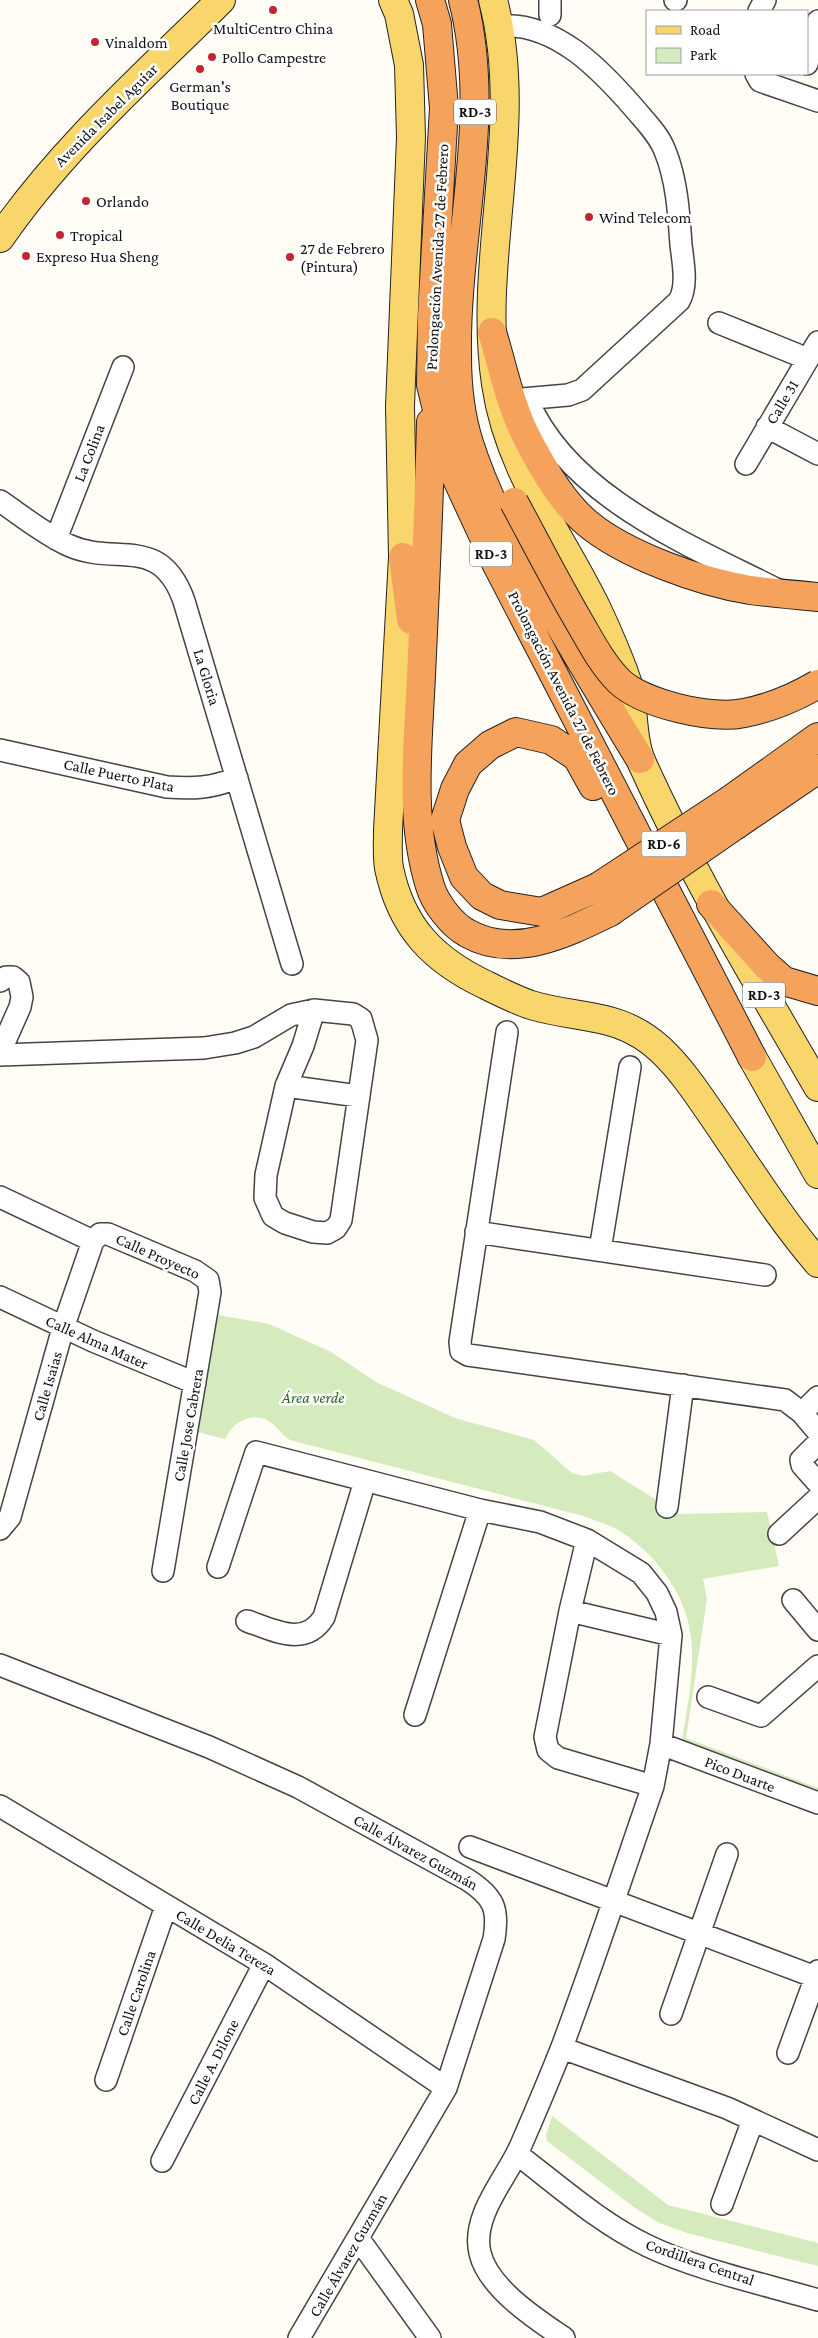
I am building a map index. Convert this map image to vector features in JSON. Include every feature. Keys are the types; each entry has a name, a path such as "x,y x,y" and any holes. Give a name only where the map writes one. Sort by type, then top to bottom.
{"highway":[{"name":"Prolongación Avenida 27 de Febrero","path":"430,0 436,24 444,108 432,316 431,385 444,438 456,477 495,562 752,1057"},
{"name":"Prolongación Avenida 27 de Febrero","path":"463,0 473,61 475,115 457,314 459,397 468,441 481,478 528,573 640,759"},
{"path":"465,224 472,370 480,421 492,458 514,502 564,596 599,655 620,681 642,696 672,707 705,713 742,714 774,705 818,684"},
{"path":"492,332 519,400 527,439 558,491 586,523 626,549 688,574 748,590 818,596"},
{"path":"420,688 428,527 431,385"},
{"path":"403,557 420,688"},
{"name":"RD-6","path":"420,688 416,782 419,837 430,888 445,913 466,933 502,944 532,942 562,936 610,912 733,812 818,737"},
{"name":"RD-6","path":"752,1057 703,984 577,757 551,740 516,732 490,745 468,764 455,789 446,820 452,847 464,877 482,896 500,905 542,912 598,887 733,812 806,782 818,769"},
{"path":"711,904 767,966 784,981 818,991"}],"main road":[{"name":"Avenida Isabel Aguiar","path":"0,238 22,206 69,150 221,0"},
{"name":"Prolongación Avenida 27 de Febrero","path":"393,0 399,14 409,65 411,138 400,406 403,557 388,830 389,867 395,892 407,920 422,943 441,960 477,981 531,1005 601,1017 629,1028 660,1049 687,1078 789,1228 818,1263"},
{"name":"Prolongación Avenida 27 de Febrero","path":"496,13 505,106 493,282 492,332 496,384 506,431 530,490 596,607 628,686 640,759 711,904 818,1087"},
{"name":"Prolongación Avenida 27 de Febrero","path":"752,1057 818,1174"}],"street":[{"path":"496,13 520,26 559,40 580,54 617,88 649,126 667,155 678,207 684,272 684,293 679,301 582,390 568,395 519,400"},
{"path":"810,63 818,21"},
{"path":"757,75 760,81 818,101"},
{"path":"798,94 805,75"},
{"path":"719,323 813,350"},
{"name":"Calle 31","path":"746,464 813,350"},
{"name":"La Colina","path":"56,539 123,367"},
{"path":"767,427 818,454"},
{"name":"La Gloria","path":"0,501 56,539 70,546 86,550 138,556 159,563 170,572 178,585 184,601 292,964"},
{"name":"Calle Puerto Plata","path":"0,750 167,787 192,789 214,786 237,778"},
{"path":"0,981 6,977 13,977 19,982 22,997 0,1054 204,1048 254,1037 291,1015 314,1010 353,1014 361,1019 366,1040 341,1220 336,1228 327,1233 313,1232 286,1224 273,1216 265,1198 266,1175 286,1086 303,1046 314,1010"},
{"path":"508,1032 476,1232 460,1342 461,1351 468,1355 784,1400 802,1413 818,1432"},
{"path":"600,1250 630,1068"},
{"path":"286,1086 358,1096"},
{"name":"Calle Proyecto","path":"0,1197 93,1241 100,1234 108,1234 195,1271 208,1280"},
{"path":"476,1232 765,1275"},
{"name":"Calle Isaias","path":"0,1529 10,1517 64,1328 93,1241"},
{"name":"Calle Jose Cabrera","path":"163,1571 210,1292 208,1280"},
{"name":"Calle Alma Mater","path":"0,1297 64,1328 195,1383"},
{"path":"667,1507 683,1385"},
{"path":"802,1413 818,1397"},
{"path":"818,1443 801,1460 802,1466 818,1484"},
{"path":"218,1567 256,1452 480,1510 540,1522 587,1540 641,1573 657,1593 666,1612 671,1635 661,1744 653,1786 562,2048 517,2154 486,2211 480,2231 480,2253 489,2274 532,2315 564,2338"},
{"path":"247,1621 290,1635 312,1631 319,1625 324,1617 365,1481"},
{"path":"779,1534 818,1498"},
{"path":"415,1715 480,1510"},
{"path":"587,1540 570,1611 546,1737 548,1750 558,1758 653,1786"},
{"path":"793,1600 818,1630"},
{"path":"570,1611 671,1635"},
{"name":"Calle Álvarez Guzmán","path":"0,1665 209,1747 298,1787 484,1890 494,1905 497,1922 494,1939 446,2088 299,2338"},
{"path":"708,1697 761,1716 818,1666"},
{"name":"Pico Duarte","path":"661,1744 818,1803"},
{"name":"Calle Delia Tereza","path":"0,1806 264,1964 446,2088"},
{"path":"470,1847 817,1975 788,2053"},
{"path":"671,2014 726,1854"},
{"name":"Calle Carolina","path":"106,2080 166,1906"},
{"name":"Calle A. Dilone","path":"162,2161 264,1964"},
{"path":"562,2048 727,2108 818,2150"},
{"path":"722,2204 753,2120"},
{"name":"Cordillera Central","path":"517,2154 607,2222 648,2246 700,2265 818,2300"},
{"path":"358,2238 430,2338"}],"green space":[{"name":"Área verde","path":"218,1315 269,1324 331,1352 376,1382 455,1418 534,1440 572,1473 582,1476 610,1471 679,1514 767,1512 779,1566 703,1579 707,1599 686,1738 818,1788 818,1797 681,1746 689,1699 692,1664 691,1633 686,1615 670,1582 659,1567 647,1553 618,1530 583,1516 290,1440 273,1424 259,1417 252,1417 239,1422 225,1439 198,1432"},
{"path":"552,2116 668,2205 818,2243 818,2266 687,2233 659,2223 635,2208 547,2141 546,2135"}],"place":[{"name":"MultiCentro China","path":"273,10"},
{"name":"Vinaldom","path":"95,42"},
{"name":"Pollo Campestre","path":"212,57"},
{"name":"German's Boutique","path":"200,69"},
{"name":"Orlando","path":"86,201"},
{"name":"Wind Telecom","path":"589,217"},
{"name":"Tropical","path":"60,235"},
{"name":"Expreso Hua Sheng","path":"26,256"},
{"name":"27 de Febrero (Pintura)","path":"290,257"}]}
